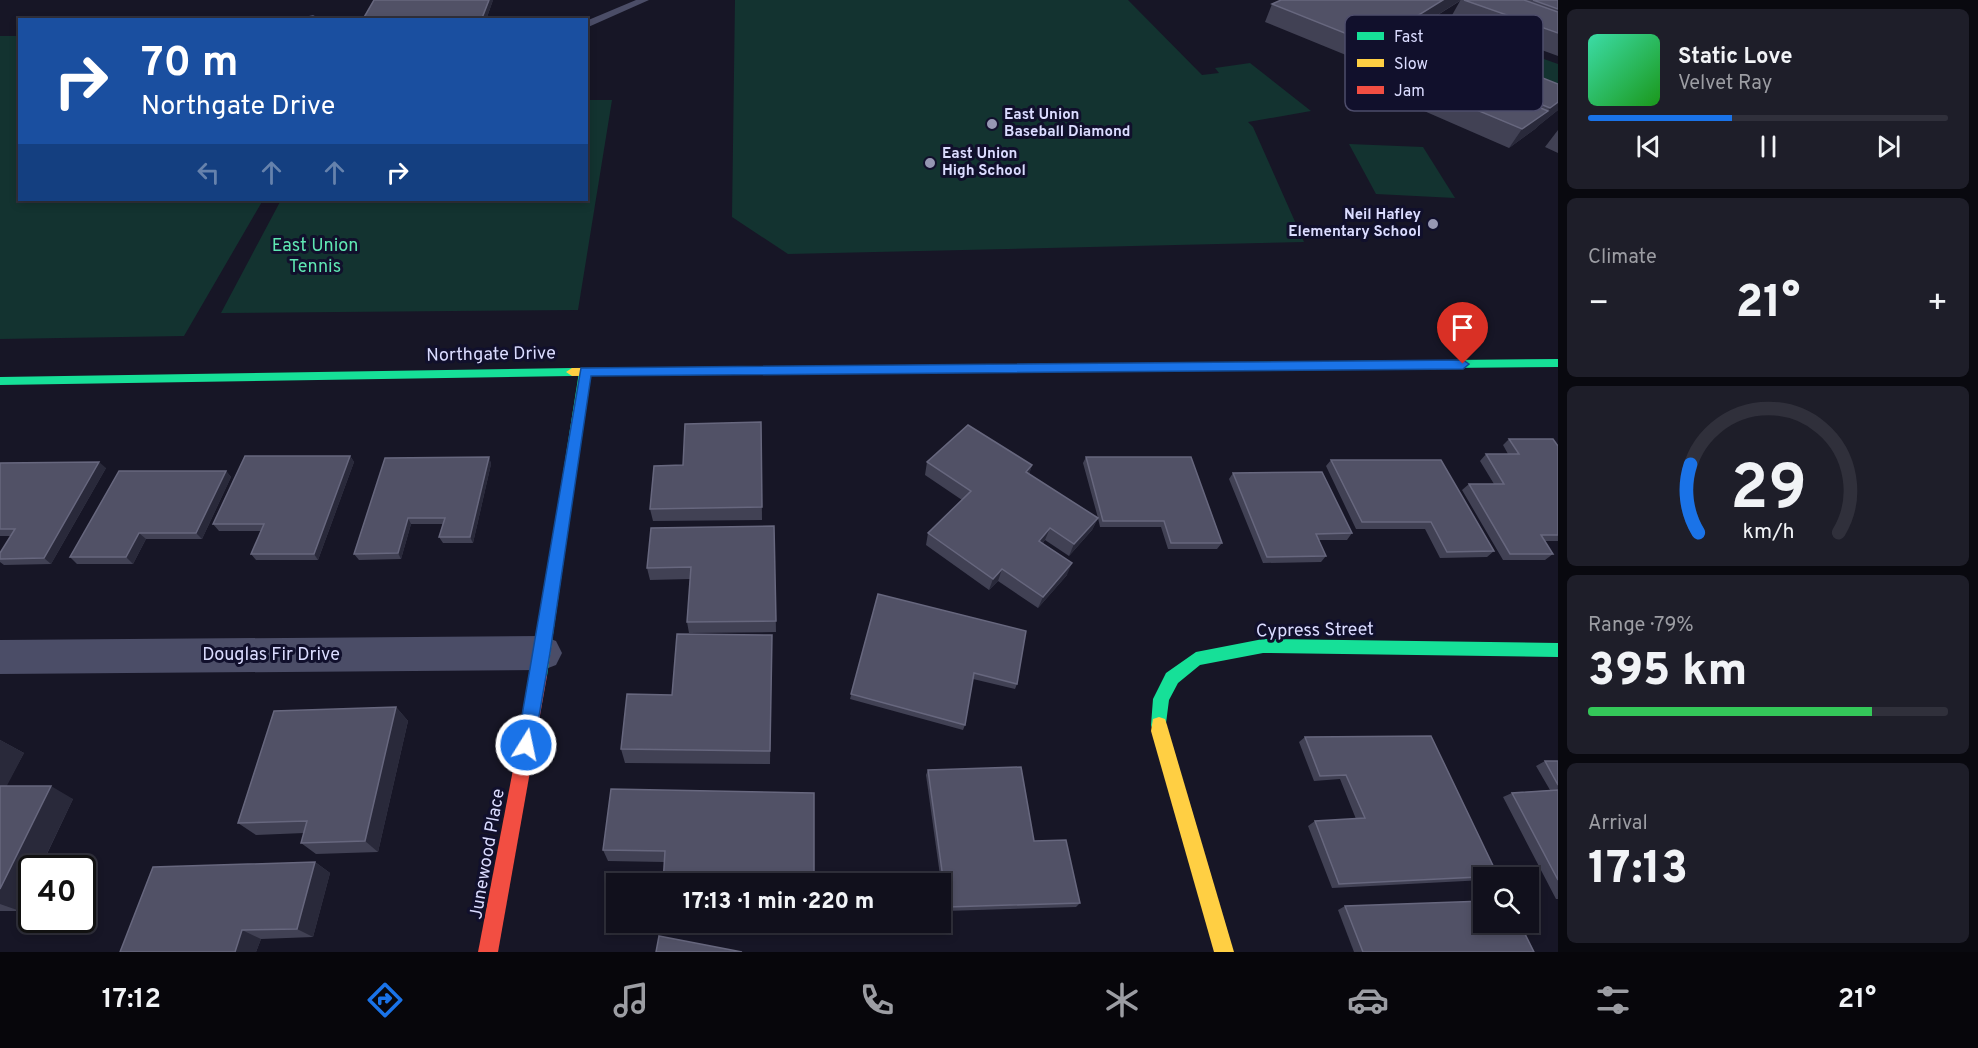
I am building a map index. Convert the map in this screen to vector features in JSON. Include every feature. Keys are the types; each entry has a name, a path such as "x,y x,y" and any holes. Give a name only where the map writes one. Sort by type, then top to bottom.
{"street":[{"name":"Northgate Drive","path":"0,381 585,372 1558,363"},
{"name":"Junewood Place","path":"488,952 543,653 585,372"},
{"name":"Cypress Street","path":"1224,952 1159,731 1161,699 1172,678 1196,659 1263,646 1558,650"},
{"name":"Douglas Fir Drive","path":"0,657 543,653"}],"lane":[{"path":"588,24 644,0"}],"green space":[{"name":"East Union Baseball Diamond","path":"735,0 1128,0 1202,75 1219,73 1215,68 1250,63 1311,111 1248,122 1253,127 1304,242 788,254 732,217"},
{"path":"0,36 18,36 18,201 262,201 184,336 0,339"},
{"path":"1543,59 1558,64 1558,89 1543,82"},
{"name":"East Union Tennis","path":"588,100 612,100 578,310 221,313 280,201 588,201"},
{"path":"1349,144 1423,147 1455,198 1376,194"}],"building":[{"path":"374,0 489,0 482,18 364,18"},
{"path":"1281,0 1443,0 1419,15 1345,15 1345,33 1272,4"},
{"path":"1464,0 1524,0 1558,12 1558,33 1543,28 1543,15 1507,15"},
{"path":"1533,0 1558,0 1558,9"},
{"path":"1543,78 1558,84 1558,102 1550,108 1543,105"},
{"path":"1543,109 1548,111 1522,129 1479,111 1543,111"},
{"path":"761,422 762,507 650,509 654,466 683,465 685,424"},
{"path":"968,425 1032,465 1026,472 1098,518 1074,544 1050,528 1039,541 1072,563 1043,597 1002,569 993,579 928,533 971,491 927,462"},
{"path":"1509,439 1553,439 1558,446 1558,535 1541,535 1553,554 1510,554 1469,484 1504,484 1486,454 1519,454"},
{"path":"245,456 350,456 314,554 251,554 264,524 213,524"},
{"path":"489,457 470,537 439,537 445,518 408,518 398,553 354,554 385,458"},
{"path":"1086,457 1191,457 1222,543 1171,543 1164,521 1103,521"},
{"path":"1331,460 1441,460 1494,551 1447,552 1431,522 1362,522"},
{"path":"99,462 44,558 0,559 0,553 15,529 0,529 0,463"},
{"path":"119,471 226,471 196,533 139,533 126,557 70,557"},
{"path":"1322,472 1352,533 1316,534 1326,556 1267,557 1233,473"},
{"path":"774,526 776,621 687,622 691,567 647,568 651,528"},
{"path":"878,594 1026,631 1017,684 974,673 965,725 851,694"},
{"path":"677,634 772,635 770,751 621,749 627,694 672,695"},
{"path":"396,707 365,841 301,843 307,821 238,823 274,711"},
{"path":"1431,736 1494,867 1473,867 1473,877 1339,884 1315,821 1365,818 1346,775 1320,776 1305,737"},
{"path":"1545,761 1558,761 1558,785"},
{"path":"1021,767 1034,841 1066,840 1080,903 951,907 951,873 942,873 928,770"},
{"path":"0,786 51,786 0,889"},
{"path":"611,789 814,793 814,873 664,873 665,851 603,850"},
{"path":"1558,790 1558,880 1512,793"},
{"path":"315,862 297,929 242,930 235,952 120,952 153,867"},
{"path":"1473,901 1473,933 1524,933 1534,952 1363,952 1345,906"},
{"path":"659,936 742,952 656,952"}],"traffic: fast":[{"path":"1050,368 1558,363"},
{"path":"0,381 572,372"},
{"path":"539,676 585,372"},
{"path":"1159,725 1161,699 1172,678 1196,659 1263,646 1558,650"}],"traffic: slow":[{"path":"572,372 1050,368"},
{"path":"1159,725 1224,952"}],"traffic: jam":[{"path":"488,952 539,676"}],"place":[{"name":"East Union Baseball Diamond","path":"992,124"},
{"name":"East Union High School","path":"930,163"},
{"name":"Neil Hafley Elementary School","path":"1433,224"}],"route":[{"path":"526,745 543,653 585,372 1463,364"}]}
